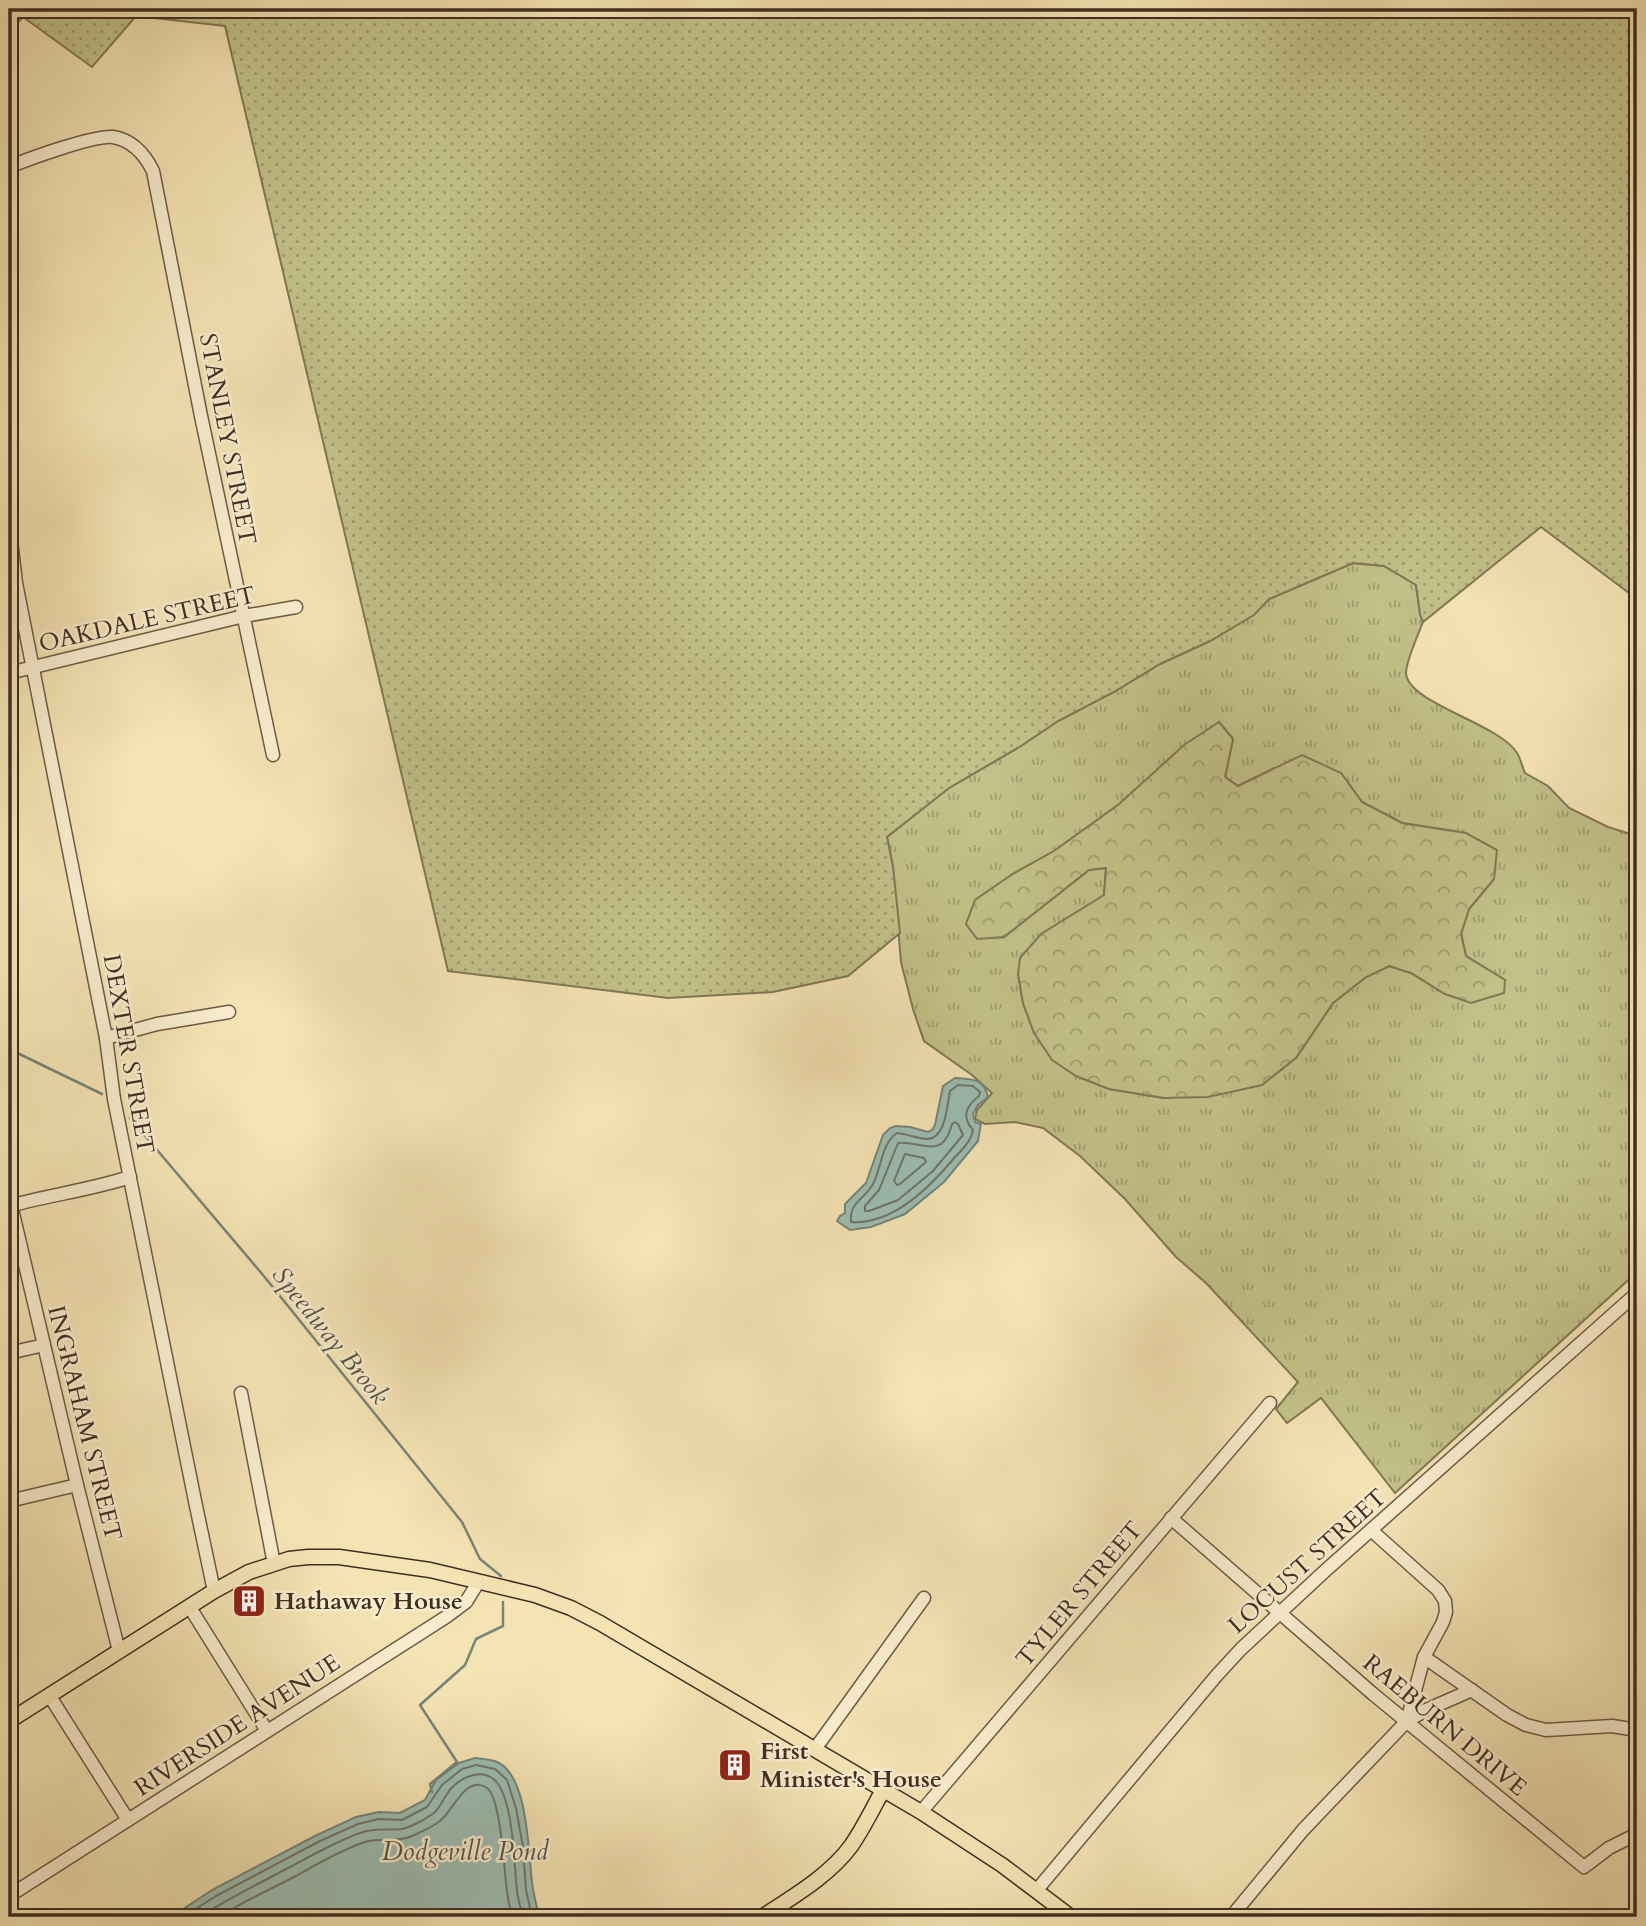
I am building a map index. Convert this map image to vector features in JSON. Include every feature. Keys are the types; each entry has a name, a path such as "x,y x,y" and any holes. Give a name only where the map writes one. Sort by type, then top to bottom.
{"main road":[{"path":"9,1721 189,1606 249,1572 308,1557 339,1557 430,1570 535,1595 571,1608 600,1623 921,1812 1002,1865 1071,1917"},
{"path":"762,1917 839,1860 884,1790"}],"street":[{"name":"STANLEY STREET","path":"9,167 90,140 113,137 145,155 153,171 201,416 273,755"},
{"name":"DEXTER STREET","path":"9,524 16,583 106,1038 114,1099 214,1591"},
{"name":"OAKDALE STREET","path":"9,673 244,616 296,607"},
{"path":"106,1038 157,1024 229,1012"},
{"path":"10,1205 106,1185 130,1177"},
{"name":"INGRAHAM STREET","path":"10,1205 119,1651"},
{"name":"LOCUST STREET","path":"1036,1891 1241,1648 1637,1293"},
{"path":"9,1353 44,1345"},
{"path":"241,1393 274,1564"},
{"name":"TYLER STREET","path":"921,1812 1270,1403"},
{"path":"9,1501 77,1485"},
{"name":"RAEBURN DRIVE","path":"1171,1518 1373,1694 1584,1867 1609,1848 1637,1834"},
{"path":"1371,1530 1438,1590 1445,1601 1443,1622 1424,1657 1406,1721"},
{"name":"RIVERSIDE AVENUE","path":"9,1896 446,1617 466,1602 479,1581"},
{"path":"814,1749 923,1598"},
{"path":"189,1606 267,1731"},
{"path":"1424,1657 1507,1715 1526,1725 1546,1730 1612,1726 1637,1730"},
{"path":"1231,1917 1303,1830 1406,1721 1472,1690"},
{"path":"49,1695 128,1820"}],"green space":[{"path":"9,9 1637,9 1637,599 1541,527 1423,622 1416,585 1384,566 1353,563 1269,599 1254,615 1210,641 1160,664 1058,721 949,788 887,837 900,933 848,976 773,992 668,998 448,971 225,26 136,16 92,67 23,17 9,32"},
{"path":"1353,563 1384,566 1416,585 1423,622 1407,668 1410,684 1437,704 1493,732 1507,742 1518,755 1525,773 1548,786 1569,808 1608,827 1637,836 1637,1272 1395,1493 1321,1398 1287,1423 1276,1409 1298,1382 1206,1283 1176,1257 1125,1199 1080,1156 1043,1128 1015,1122 985,1124 975,1119 977,1110 992,1093 972,1075 924,1041 901,962 893,867 887,837 949,788 1058,721 1160,664 1210,641 1253,615 1269,599","holes":["1219,722 1233,739 1225,777 1238,786 1274,768 1341,773 1362,802 1402,823 1466,833 1494,879 1469,909 1461,934 1466,956 1505,980 1445,994 1411,973 1389,966 1366,977 1333,1003 1296,1058 1164,1098 1109,1089 1076,1076 1034,1033 1023,1003 1018,974 1076,914 1104,895 1106,868 1089,870 1004,937 1011,875 1054,851 1118,805"]},
{"path":"1219,722 1233,739 1225,777 1238,786 1302,755 1341,773 1362,802 1402,823 1466,833 1497,850 1494,879 1469,909 1461,934 1466,956 1505,980 1504,993 1471,1003 1445,994 1411,973 1389,966 1366,977 1333,1003 1296,1058 1262,1085 1208,1097 1164,1098 1109,1089 1076,1076 1052,1060 1034,1033 1023,1003 1018,974 1020,958 1041,934 1104,895 1106,868 1089,870 1004,937 977,939 966,924 975,900 1011,875 1054,851 1118,805 1184,745"}],"water":[{"path":"955,1078 976,1081 986,1091 988,1097 978,1105 973,1114 975,1122 981,1124 978,1141 944,1182 905,1214 871,1227 850,1230 837,1221 845,1213 845,1204 866,1183 883,1135 896,1126 928,1132 932,1130 943,1086"},
{"name":"Dodgeville Pond","path":"475,1758 497,1762 508,1770 516,1784 522,1801 539,1917 171,1917 212,1890 356,1817 379,1812 400,1813 425,1800 436,1780 459,1763"}],"waterway":[{"name":"Speedway Brook","path":"9,1049 102,1094"},
{"name":"Speedway Brook","path":"130,1118 263,1275 462,1522 480,1559 501,1576"},
{"name":"Speedway Brook","path":"432,1792 430,1784 457,1762 420,1705 465,1665 476,1639 503,1626 503,1602"}],"place":[{"name":"Hathaway House","path":"249,1601"},
{"name":"First Minister's House","path":"735,1765"}]}
